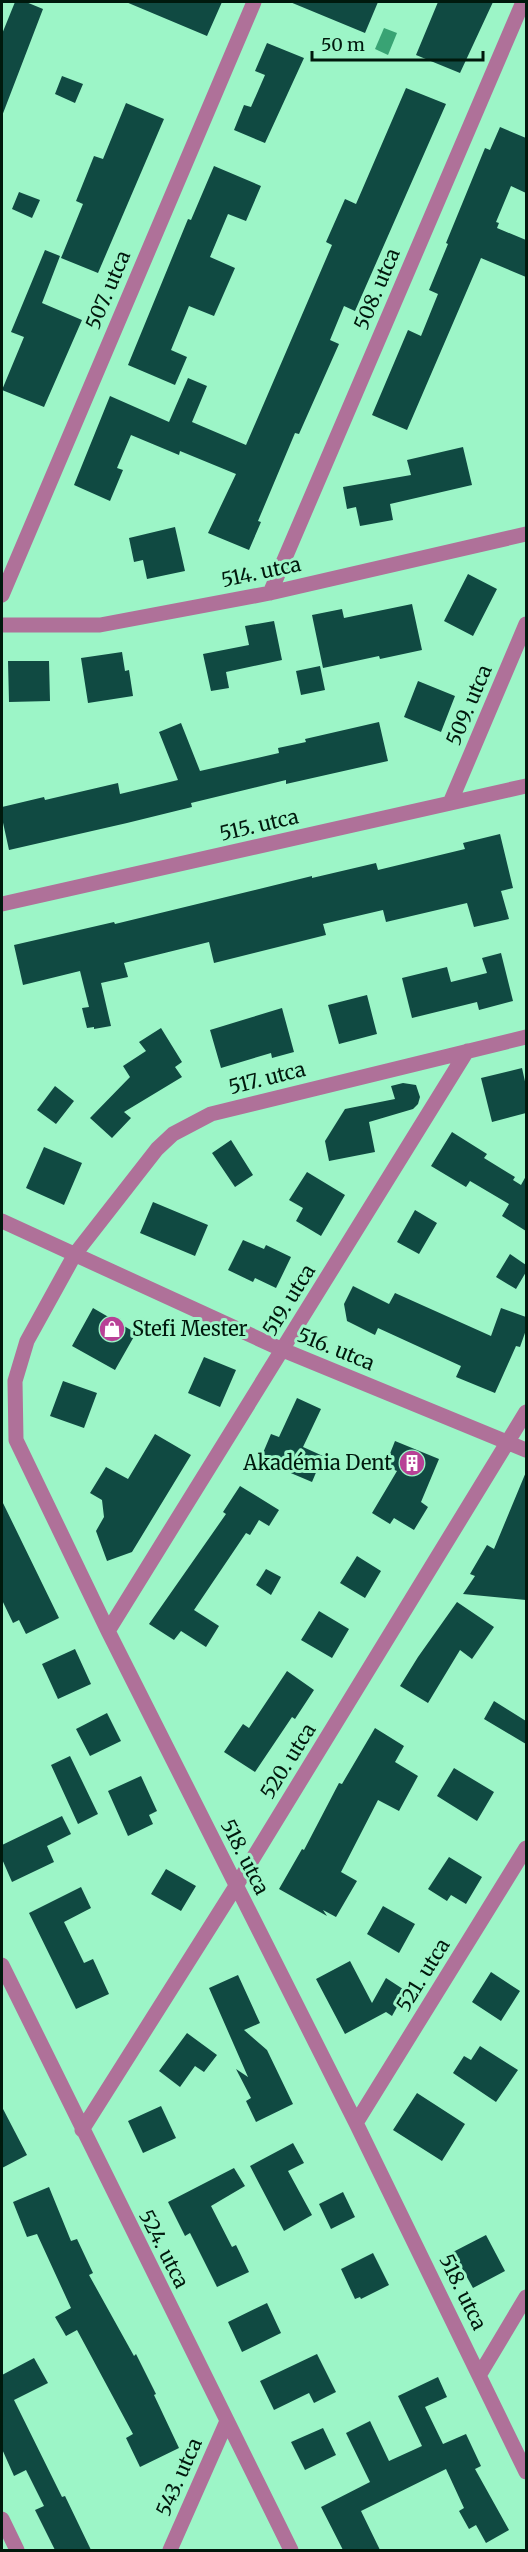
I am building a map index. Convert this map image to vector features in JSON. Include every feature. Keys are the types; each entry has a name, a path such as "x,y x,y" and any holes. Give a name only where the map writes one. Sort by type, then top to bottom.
{"street":[{"name":"507. utca","path":"2,596 254,2"},
{"name":"508. utca","path":"270,593 523,2"},
{"name":"514. utca","path":"2,625 99,625 270,593 526,534"},
{"name":"509. utca","path":"450,804 526,624"},
{"name":"515. utca","path":"2,904 526,786"},
{"name":"517. utca","path":"75,1254 157,1149 173,1134 192,1123 211,1114 526,1037"},
{"name":"519. utca","path":"108,1631 467,1052"},
{"name":"516. utca","path":"2,1221 283,1350 526,1450"},
{"name":"518. utca","path":"75,1254 27,1341 15,1381 16,1440 108,1631 356,2123 526,2472"},
{"name":"520. utca","path":"82,2130 236,1886 526,1412"},
{"name":"521. utca","path":"356,2123 526,1848"},
{"name":"524. utca","path":"2,1965 291,2550"},
{"path":"480,2374 526,2297"},
{"name":"543. utca","path":"170,2550 227,2421"},
{"path":"2,2519 17,2550"}],"shaded area":[{"path":"384,28 397,33 388,55 375,49"}],"building":[{"path":"15,2 26,2 43,9 2,116 2,34"},
{"path":"126,2 222,2 207,36"},
{"path":"290,2 378,2 365,33"},
{"path":"438,2 493,2 460,73 416,55"},
{"path":"267,43 304,58 265,143 234,130 244,105 251,107 265,75 255,71"},
{"path":"62,76 83,84 75,103 55,94"},
{"path":"406,88 446,104 355,311 344,306 330,340 339,344 299,434 295,433 258,521 261,522 249,550 208,533 236,474 180,451 179,455 131,435 117,468 123,470 110,501 74,485 110,396 169,422 188,378 207,386 192,422 246,445 332,245 326,242 345,199 356,204"},
{"path":"126,103 164,119 98,273 61,258 83,204 76,201 94,156 103,159"},
{"path":"500,127 526,138 526,193 511,186 496,222 499,223 497,228 526,240 526,277 481,258 407,430 372,415 408,330 421,336 438,294 429,290 448,244 446,243 485,148 490,150"},
{"path":"214,166 261,186 246,221 228,214 210,257 235,268 214,316 189,306 171,350 187,357 175,385 128,365 188,219 191,220"},
{"path":"19,192 40,200 32,218 12,209"},
{"path":"45,250 60,256 42,303 82,320 44,407 2,390 24,337 11,332"},
{"path":"463,447 472,485 390,504 393,520 360,526 356,507 347,509 343,487 411,475 407,460"},
{"path":"175,527 185,571 147,579 143,560 134,562 129,538"},
{"path":"468,574 497,589 473,636 444,621"},
{"path":"412,604 422,650 323,668 312,615 342,609 344,618"},
{"path":"274,621 282,660 226,672 229,688 211,691 203,654 249,645 245,626"},
{"path":"122,652 125,671 129,670 133,696 88,703 81,658"},
{"path":"8,661 49,661 50,701 9,702"},
{"path":"320,666 325,690 301,695 296,671"},
{"path":"418,681 455,696 441,732 404,717"},
{"path":"379,722 388,761 286,784 286,780 191,803 192,807 9,850 2,807 44,797 45,800 118,783 120,794 178,780 159,732 181,723 200,771 279,753 278,748 306,742 305,739"},
{"path":"500,834 513,888 501,891 509,919 474,927 467,903 386,922 383,910 323,924 326,935 214,963 209,942 124,963 128,977 101,983 111,1026 94,1029 94,1027 87,1028 82,1008 89,1007 80,971 23,985 14,945 114,922 115,924 312,876 312,878 376,863 378,870 465,849 463,843"},
{"path":"501,953 513,1001 479,1010 477,1002 412,1018 402,978 447,967 451,982 487,973 482,958"},
{"path":"367,995 377,1034 339,1044 328,1005"},
{"path":"282,1008 294,1052 272,1058 271,1053 221,1068 210,1030"},
{"path":"161,1028 182,1062 175,1067 182,1077 124,1112 131,1118 112,1138 90,1118 130,1077 123,1066 146,1051 139,1042"},
{"path":"522,1068 526,1086 526,1113 492,1122 481,1078"},
{"path":"403,1083 416,1085 420,1097 418,1104 413,1109 369,1122 375,1152 329,1161 325,1141 345,1109 395,1099 391,1086"},
{"path":"55,1086 74,1101 56,1124 37,1110"},
{"path":"452,1132 487,1154 484,1158 515,1177 513,1180 521,1185 526,1176 526,1231 502,1216 509,1204 470,1181 466,1187 431,1166"},
{"path":"231,1140 253,1175 235,1187 212,1153"},
{"path":"44,1147 82,1163 64,1205 26,1188"},
{"path":"307,1172 345,1195 321,1236 296,1221 303,1208 289,1200"},
{"path":"153,1202 208,1225 195,1256 140,1233"},
{"path":"415,1210 437,1223 419,1254 397,1242"},
{"path":"243,1240 264,1249 266,1245 291,1257 276,1288 255,1278 253,1282 228,1270"},
{"path":"510,1254 526,1265 526,1272 516,1289 496,1277"},
{"path":"353,1286 389,1304 395,1293 491,1336 501,1308 526,1317 526,1330 520,1347 516,1346 495,1393 456,1377 461,1366 378,1328 375,1335 347,1321 344,1304"},
{"path":"93,1308 136,1333 115,1370 72,1346"},
{"path":"204,1357 236,1370 220,1407 188,1393"},
{"path":"63,1381 97,1393 84,1428 50,1416"},
{"path":"297,1398 321,1409 303,1447 323,1456 312,1482 260,1460 271,1434 279,1437"},
{"path":"155,1434 191,1455 132,1552 107,1561 96,1531 104,1517 102,1500 90,1493 106,1467 128,1479"},
{"path":"395,1441 439,1459 421,1502 428,1507 414,1530 394,1518 390,1524 372,1513 397,1471 385,1466"},
{"path":"526,1472 526,1600 463,1594 475,1576 470,1574 487,1545 494,1549"},
{"path":"240,1486 279,1510 269,1526 259,1520 250,1535 246,1533 194,1610 219,1626 206,1647 181,1631 174,1640 149,1624 226,1514 223,1512"},
{"path":"2,1501 59,1618 26,1634 19,1620 13,1623 2,1600"},
{"path":"357,1556 381,1571 365,1598 340,1583"},
{"path":"266,1569 281,1577 271,1595 256,1585"},
{"path":"457,1602 494,1627 472,1659 460,1650 428,1703 400,1686"},
{"path":"319,1611 349,1629 332,1658 301,1640"},
{"path":"75,1649 91,1684 58,1699 42,1664"},
{"path":"287,1671 314,1690 295,1719 292,1717 255,1772 224,1752 243,1724 249,1728"},
{"path":"494,1701 526,1721 526,1744 484,1719"},
{"path":"107,1713 121,1741 90,1756 76,1729"},
{"path":"375,1728 404,1746 395,1762 418,1776 399,1811 378,1800 341,1872 357,1881 336,1917 323,1910 327,1916 279,1889 302,1849 304,1850 339,1783 342,1784"},
{"path":"70,1756 98,1814 78,1824 51,1765"},
{"path":"454,1768 494,1792 477,1821 437,1796"},
{"path":"141,1776 157,1811 149,1815 153,1824 128,1836 108,1791"},
{"path":"62,1816 71,1834 47,1846 54,1862 12,1882 2,1859 2,1845"},
{"path":"449,1857 482,1877 466,1904 451,1895 447,1901 428,1889"},
{"path":"166,1869 196,1886 181,1911 151,1894"},
{"path":"81,1887 91,1908 64,1922 84,1963 93,1959 109,1994 76,2009 29,1913"},
{"path":"383,1906 415,1924 399,1953 367,1934"},
{"path":"350,1961 372,2003 386,1978 406,1991 392,2016 386,2012 345,2034 316,1979"},
{"path":"491,1972 520,1991 501,2021 472,2002"},
{"path":"238,1975 260,2023 244,2030 267,2050 293,2104 256,2122 246,2101 251,2098 236,2069 248,2077 209,1988"},
{"path":"187,2033 217,2055 204,2072 195,2066 180,2087 159,2071"},
{"path":"480,2046 518,2070 496,2102 453,2073 464,2056 471,2060"},
{"path":"417,2093 465,2124 442,2161 393,2130"},
{"path":"161,2106 176,2138 143,2153 128,2121"},
{"path":"2,2107 27,2155 2,2168"},
{"path":"293,2143 304,2163 288,2171 312,2215 284,2231 250,2166"},
{"path":"234,2168 245,2186 211,2206 232,2247 236,2245 249,2272 217,2287 190,2233 185,2236 168,2202"},
{"path":"49,2187 71,2241 77,2239 93,2273 89,2275 134,2356 136,2354 179,2448 140,2467 126,2438 133,2434 77,2330 66,2336 55,2317 71,2308 37,2234 27,2237 13,2202"},
{"path":"343,2192 355,2217 331,2229 319,2204"},
{"path":"486,2235 505,2271 473,2288 453,2252"},
{"path":"373,2253 389,2285 361,2299 360,2297 355,2299 341,2269"},
{"path":"267,2303 281,2333 242,2352 228,2322"},
{"path":"317,2354 336,2392 314,2403 309,2393 274,2410 260,2381"},
{"path":"34,2358 48,2383 14,2400 91,2550 55,2550 35,2510 44,2506 26,2470 14,2476 2,2449 2,2375"},
{"path":"438,2377 447,2397 425,2407 443,2444 466,2434 481,2466 475,2469 509,2530 486,2543 476,2525 469,2529 459,2511 464,2508 446,2469 361,2511 380,2550 343,2550 321,2507 370,2482 346,2433 370,2421 389,2461 422,2446 398,2396"},
{"path":"323,2428 336,2455 305,2470 291,2442"}],"place":[{"name":"Stefi Mester","path":"112,1329"},
{"name":"Akadémia Dent","path":"412,1463"}]}
